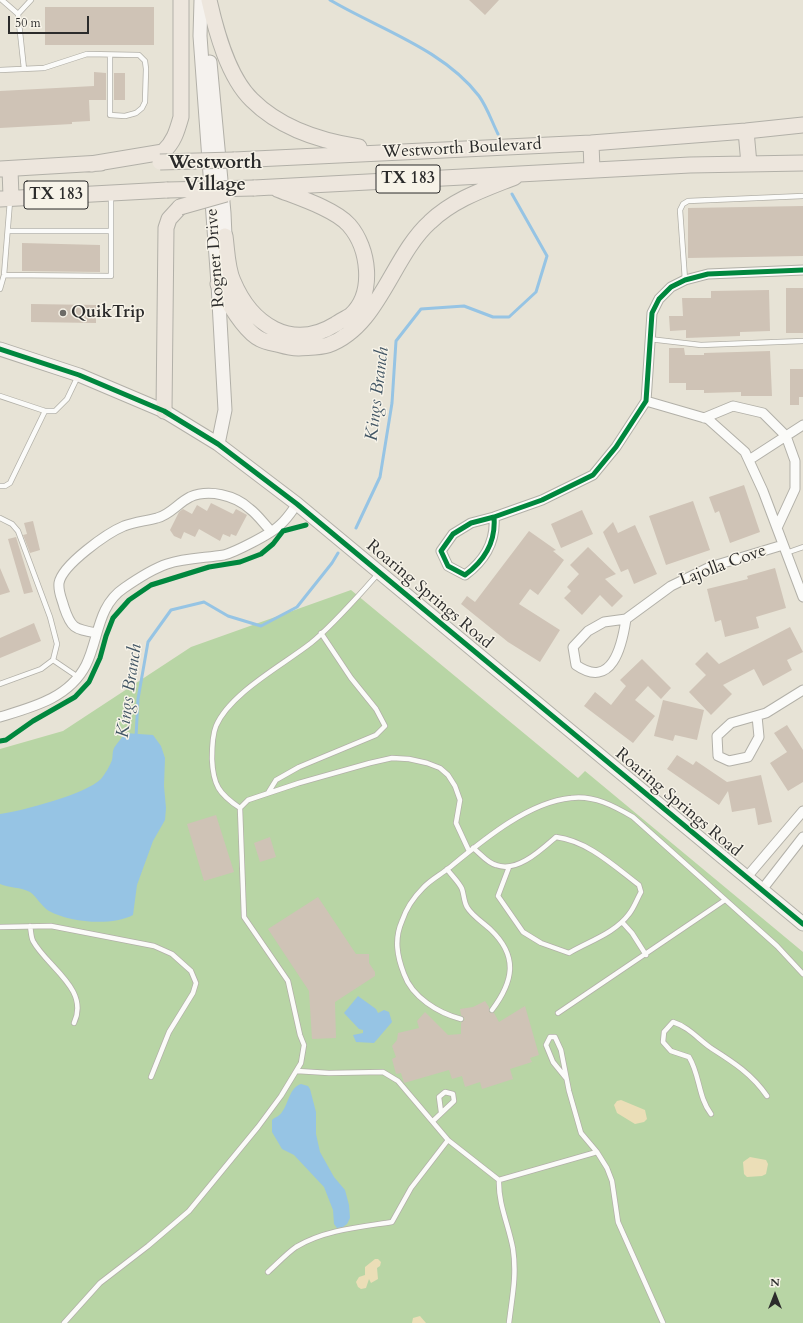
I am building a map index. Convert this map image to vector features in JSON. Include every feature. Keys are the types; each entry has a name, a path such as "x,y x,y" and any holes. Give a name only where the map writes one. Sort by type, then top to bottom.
{"main road":[{"path":"91,164 163,152 171,145 177,132 181,117 181,0"},
{"path":"209,0 217,33 234,73 248,95 256,103 279,122 304,133 339,144 389,152"},
{"name":"Westworth Boulevard","path":"5,169 591,143 803,125"},
{"path":"746,131 749,164"},
{"path":"591,143 592,170"},
{"name":"Westworth Boulevard","path":"5,198 167,190 254,188 528,172 803,163"},
{"path":"5,169 5,198"},
{"path":"218,284 234,312 259,339 292,348 327,346 346,336 362,322 386,286 411,243 429,222 446,208 471,194 528,172"},
{"path":"225,236 232,279 245,305 254,315 268,326 294,336 324,331 351,314 361,300 366,285 364,252 358,237 349,224 322,207 272,187"},
{"path":"164,411 166,228 169,219 180,207 254,188"}],"street":[{"name":"Rogner Drive","path":"201,0 200,36 218,284 225,410 218,444"},
{"name":"Rogner Drive","path":"204,0 225,236"},
{"path":"494,517 495,531 478,566 465,574 448,566 441,551 453,534 471,523 494,517 542,500 593,475 616,447 646,401 649,339 652,313 659,299 671,287 685,280 708,274 803,270"},
{"name":"Roaring Springs Road","path":"0,349 79,375 164,411 218,444 297,504 761,891 803,924"},
{"path":"646,401 704,418 745,452 777,528 803,597"},
{"path":"704,418 733,406 763,413 786,436 795,461 795,489 777,528"},
{"path":"749,460 803,425"},
{"path":"96,634 79,630 70,624 59,591 59,585 63,574 82,553 106,536 124,527 167,514 189,498 200,494 214,494 231,497 249,508 271,531"},
{"path":"0,717 38,706 63,692 78,677 86,664 101,616 109,603 122,589 166,564 193,558 225,554 246,545 280,526 297,504"},
{"name":"Lajolla Cove","path":"626,620 671,586 710,567 785,549"},
{"path":"626,620 622,644 615,660 602,671 586,672 576,665 573,647 588,631 604,622 626,620"},
{"path":"757,716 759,737 748,757 729,762 718,756 716,736 731,723 766,713 803,690"},
{"path":"746,878 803,811"},
{"path":"761,891 803,837"}],"lane":[{"path":"2,0 18,14 24,69"},
{"path":"18,14 31,0"},
{"path":"0,70 44,68 87,54 138,55 145,61 145,102 142,108 136,113 126,116 110,115 110,55"},
{"path":"4,275 111,276 112,193"},
{"path":"685,280 680,210 682,204 688,200 803,196"},
{"path":"0,289 4,275 8,232 5,198"},
{"path":"8,232 111,231"},
{"path":"649,339 701,345 803,340"},
{"path":"0,396 45,411 55,411 67,399 79,375"},
{"path":"0,486 5,486 10,483 45,411"},
{"path":"0,518 12,524 18,531 50,617 56,644 53,660 41,669 0,684"},
{"path":"785,549 803,547"},
{"path":"240,808 227,800 215,784 212,748 216,727 224,712 263,676 311,643 379,572"},
{"path":"268,793 276,780 281,777 299,767 376,735 385,726 376,709 351,678 321,633"},
{"path":"53,660 78,677"},
{"path":"64,1323 100,1283 148,1246 189,1211 258,1127 281,1096 301,1063 304,1045 300,1035 288,980 244,917 240,808 248,800 348,769 392,758 408,759 427,763 440,768 455,786 460,800 456,824 469,851"},
{"path":"461,1019 440,1012 424,1000 407,983 398,958 397,944 401,922 410,905 423,887 473,848 530,811 553,801 572,798 593,799 611,804 634,817 777,946 803,974"},
{"path":"473,848 495,865 509,867 529,858 556,837 583,844 639,885 641,892 630,914 622,922 609,932 569,953 541,943 523,932 498,896 509,867"},
{"path":"447,869 462,889 467,907 493,932 502,944 509,958 510,973 507,986 492,1010"},
{"path":"558,1012 646,955 726,900"},
{"path":"622,922 632,933 646,955"},
{"path":"30,926 35,943 73,991 78,1014 74,1023"},
{"path":"0,927 51,926 154,946 172,954 191,971 196,983 193,993 169,1032 151,1077"},
{"path":"711,1114 702,1099 695,1067 689,1057 671,1051 663,1042 664,1032 673,1022 684,1026 711,1048 737,1064 767,1096"},
{"path":"566,1078 553,1062 546,1045 550,1037 555,1037 561,1050 566,1078 581,1133 597,1152 612,1181 618,1222 663,1323"},
{"path":"297,1071 329,1073 384,1072 398,1081 448,1140 499,1180"},
{"path":"433,1121 441,1112"},
{"path":"268,1272 294,1248 308,1240 334,1232 392,1222 411,1188 448,1140"},
{"path":"499,1180 579,1159 597,1152"},
{"path":"499,1180 499,1190 506,1227 513,1247 515,1268 515,1288 509,1323"}],"green space":[{"path":"351,590 578,778 585,771 803,952 803,1323 0,1323 0,749 63,731 191,647"}],"sand":[{"path":"621,1100 645,1110 647,1119 644,1122 635,1124 617,1113 614,1105 617,1101"},
{"path":"750,1157 766,1160 768,1164 766,1174 762,1176 747,1177 744,1174 743,1162"},
{"path":"375,1259 378,1259 381,1262 380,1266 377,1268 378,1279 371,1283 369,1279 366,1288 361,1289 358,1287 356,1282 359,1277 365,1275 365,1267"},
{"path":"420,1316 426,1323 412,1323 413,1318"}],"water":[{"path":"125,733 153,735 161,746 165,758 165,820 153,841 137,885 133,915 114,921 103,922 91,922 68,918 49,911 30,892 0,884 0,814 53,801 93,785 101,779 107,770 112,760 114,748"},
{"path":"358,996 376,1009 378,1013 384,1010 389,1012 392,1022 374,1043 356,1042 353,1035 363,1033 363,1030 359,1029 344,1013"},
{"path":"301,1084 308,1086 310,1089 316,1112 316,1134 320,1152 334,1177 345,1190 349,1205 350,1218 347,1224 343,1227 337,1228 334,1224 333,1210 324,1187 294,1155 282,1149 272,1132 272,1120 281,1113 294,1089"}],"building":[{"path":"469,0 499,0 485,15"},
{"path":"45,7 154,7 154,45 45,45"},
{"path":"94,72 106,73 106,100 89,100 90,121 72,122 72,124 0,128 0,91 94,86"},
{"path":"114,73 125,73 125,100 114,100"},
{"path":"803,206 803,256 688,258 688,208"},
{"name":"QuikTrip","path":"22,243 100,245 100,272 22,271"},
{"path":"786,288 803,288 803,333 786,333"},
{"path":"769,290 770,331 740,332 740,336 686,338 686,330 670,331 669,316 683,316 682,298 711,298 711,291"},
{"name":"QuikTrip","path":"31,304 96,305 96,323 31,322"},
{"path":"669,348 684,348 685,355 770,351 772,396 741,396 741,392 704,393 704,390 686,390 686,383 669,383"},
{"path":"790,369 803,369 803,397 799,397 799,405 790,405"},
{"path":"744,485 760,532 730,543 719,511 715,513 709,497"},
{"path":"693,501 710,550 666,565 649,516"},
{"path":"211,503 233,514 236,509 247,515 236,536 231,534 230,537 223,534 220,541 199,529 195,537 184,532 181,539 174,536 170,530 179,512 183,509 192,514 197,505 207,511"},
{"path":"582,510 593,534 561,548 551,524"},
{"path":"33,521 40,550 30,553 23,535 27,534 24,523"},
{"path":"613,522 618,533 635,525 657,574 634,584 628,569 621,572 603,532"},
{"path":"529,531 556,550 553,551 564,560 538,595 530,589 519,604 560,630 540,662 508,642 461,604 467,596 475,602"},
{"path":"16,537 33,592 24,594 8,539"},
{"path":"588,547 616,574 605,579 623,596 612,607 600,595 582,615 564,598 571,591 567,587 579,574 570,565"},
{"path":"0,568 10,592 0,595"},
{"path":"775,568 786,608 756,617 759,628 725,637 721,620 715,622 707,589 748,579 747,576"},
{"path":"34,623 41,641 0,658 0,638"},
{"path":"790,627 803,652 787,660 792,670 763,686 754,669 723,685 732,694 711,715 689,692 706,675 695,664 707,652 719,664"},
{"path":"642,659 671,688 661,699 648,686 635,700 655,716 633,743 584,706 595,692 611,705 626,686 620,680"},
{"path":"663,700 704,710 697,740 675,735 673,741 654,736"},
{"path":"787,725 803,750 803,782 788,791 770,763 787,752 774,733"},
{"path":"677,755 693,765 696,761 727,782 761,775 772,822 758,825 755,808 732,812 728,791 719,805 667,769"},
{"path":"216,815 234,872 204,881 187,824"},
{"path":"270,837 276,857 260,862 254,843"},
{"path":"318,897 356,954 369,954 369,963 375,972 375,976 335,1002 336,1038 312,1039 309,991 268,929"},
{"path":"485,1001 489,1007 489,1012 494,1013 499,1022 525,1006 539,1055 530,1058 532,1062 510,1069 513,1079 482,1089 480,1082 465,1087 462,1076 452,1079 449,1070 404,1083 401,1073 396,1074 392,1059 396,1057 392,1046 397,1040 398,1033 419,1028 417,1021 425,1012 448,1035 461,1034 461,1023 465,1019 461,1015 460,1009 473,1007"}],"waterway":[{"name":"Kings Branch","path":"330,0 409,41 447,65 464,80 482,100 498,134"},
{"name":"Kings Branch","path":"356,528 380,477 392,403 396,341 421,309 464,306 493,317 509,317 536,292 547,256 512,194"},
{"name":"Kings Branch","path":"136,737 138,699 148,642 171,610 204,602 228,616 261,626 297,607 332,563 338,553"}],"cycle path":[{"path":"494,517 491,543 478,564 465,575 448,566 441,551 453,534 471,523 494,517 542,500 593,475 616,447 646,401 652,313 659,299 671,287 685,280 708,274 803,270"},
{"path":"0,349 79,375 164,411 218,444 297,504 803,924"},
{"path":"0,741 6,740 33,721 75,697 89,682 100,658 113,618 129,600 151,585 209,567 240,562 261,554 273,544 283,531 306,525"}],"place":[{"name":"QuikTrip","path":"63,313"}],"district":[{"name":"Westworth Village","path":"215,175"}]}
